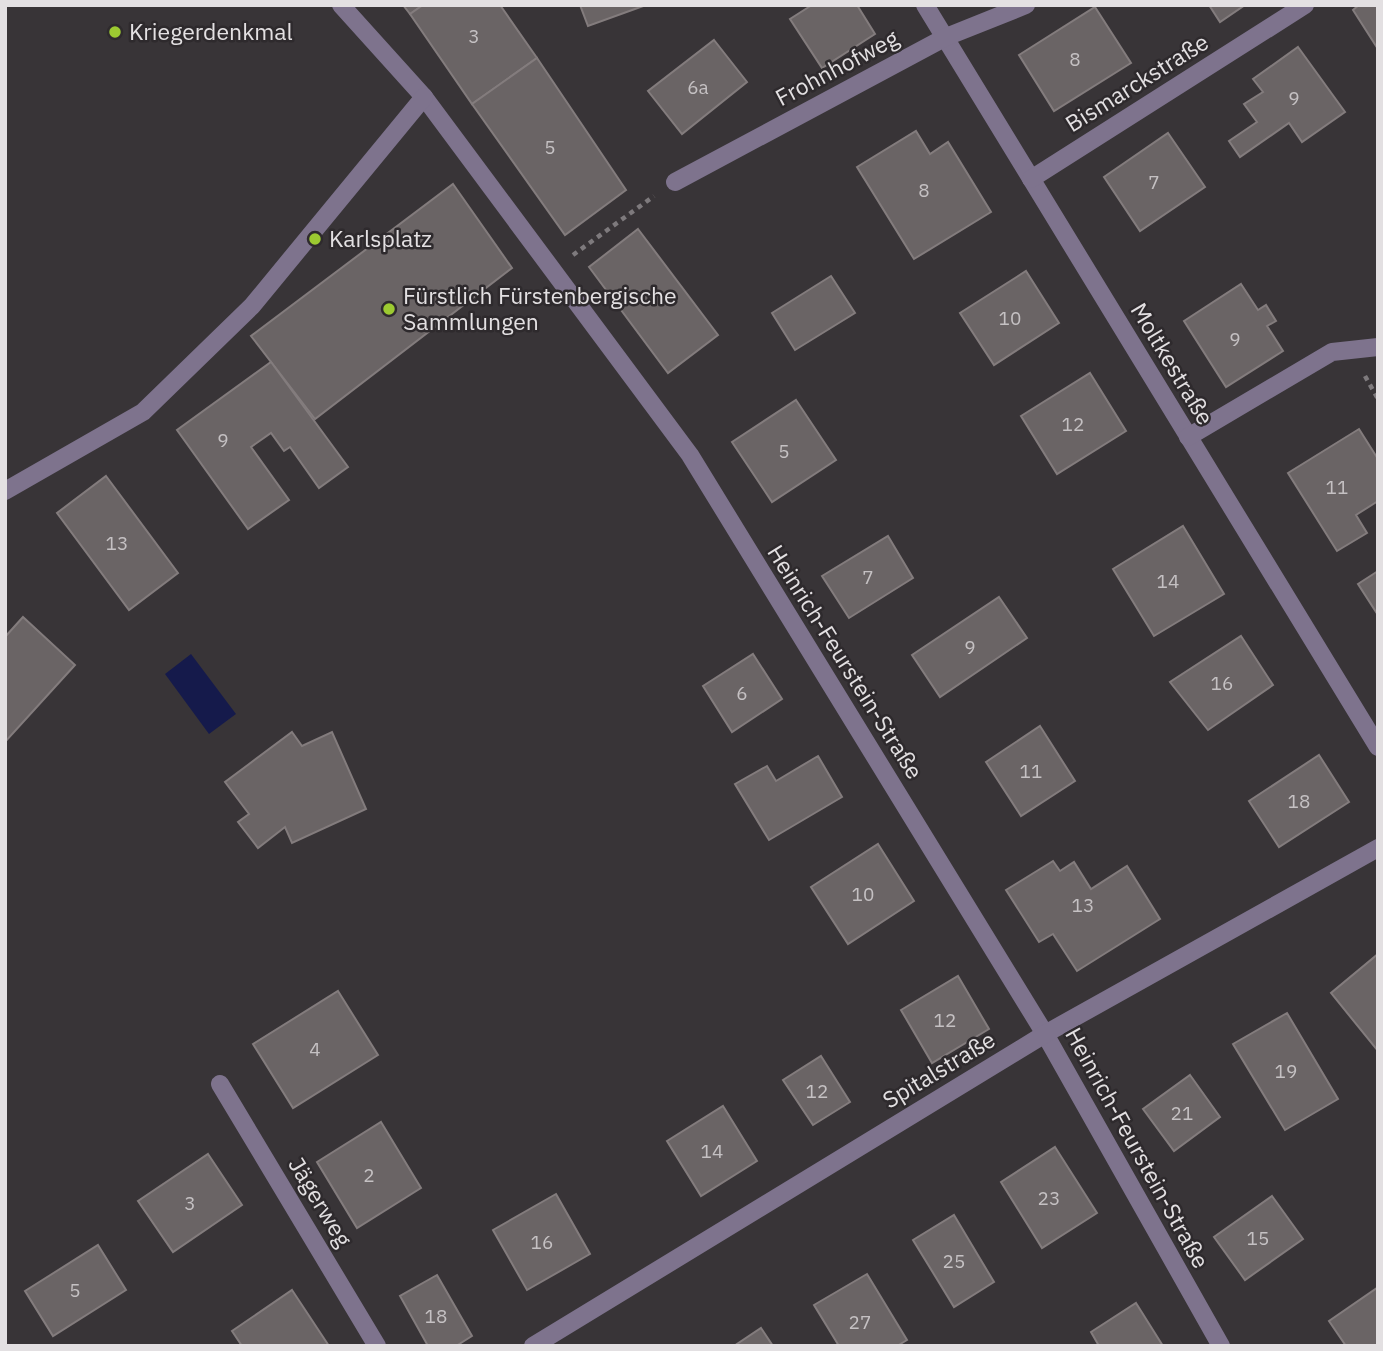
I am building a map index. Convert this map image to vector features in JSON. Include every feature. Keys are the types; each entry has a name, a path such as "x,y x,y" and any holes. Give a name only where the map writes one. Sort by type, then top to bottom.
{"street":[{"name":"Heinrich-Feurstein-Straße","path":"341,5 424,97 690,455 1045,1034 1221,1346"},
{"name":"Moltkestraße","path":"925,5 1378,747"},
{"name":"Frohnhofweg","path":"675,182 946,37 1026,5"},
{"name":"Bismarckstraße","path":"1031,179 1305,5"},
{"path":"5,491 143,412 252,306 424,97"},
{"path":"1188,436 1332,352 1378,347"},
{"name":"Spitalstraße","path":"533,1346 1045,1034 1378,848"},
{"name":"Jägerweg","path":"220,1084 377,1346"}],"path":[{"path":"575,253 675,182"}],"shaded area":[{"path":"191,654 236,714 209,734 165,674"}],"building":[{"path":"403,5 423,5 410,14"},
{"path":"423,5 500,5 537,58 472,104 410,14"},
{"path":"580,5 646,5 588,26"},
{"path":"812,5 857,5 875,34 822,68 790,19"},
{"path":"1209,5 1245,5 1220,22"},
{"path":"1359,5 1378,5 1378,49 1353,10"},
{"path":"1095,7 1131,63 1054,111 1019,55"},
{"path":"714,40 747,82 682,134 648,91"},
{"path":"1298,47 1345,112 1302,142 1289,123 1240,157 1229,141 1257,122 1244,104 1263,92 1253,79"},
{"path":"537,58 626,190 565,235 472,104"},
{"path":"916,131 930,154 948,142 991,212 914,259 857,167"},
{"path":"1168,133 1205,187 1140,231 1104,177"},
{"path":"453,184 512,268 315,419 251,336"},
{"path":"638,229 718,335 668,373 589,267"},
{"path":"1026,271 1059,323 994,365 960,313"},
{"path":"831,276 855,313 795,350 772,313"},
{"path":"1241,284 1258,310 1266,305 1276,321 1267,326 1283,351 1226,387 1184,321"},
{"path":"271,362 348,467 319,488 290,447 284,451 271,433 251,447 289,500 248,529 177,430"},
{"path":"1090,373 1126,431 1057,474 1021,416"},
{"path":"796,400 836,460 772,502 732,442"},
{"path":"1359,429 1378,459 1378,501 1356,515 1367,533 1337,551 1288,473"},
{"path":"106,476 178,573 129,610 57,513"},
{"path":"1183,526 1224,594 1154,636 1113,569"},
{"path":"888,536 913,578 849,618 822,576"},
{"path":"1378,571 1378,615 1358,584"},
{"path":"999,597 1027,638 940,697 912,655"},
{"path":"23,617 75,665 5,742 5,637"},
{"path":"1241,636 1273,685 1208,730 1170,682"},
{"path":"753,654 782,699 732,732 703,686"},
{"path":"1040,726 1075,781 1021,816 986,762"},
{"path":"292,732 302,746 332,732 366,809 292,843 285,827 258,848 238,822 249,814 225,782"},
{"path":"1319,755 1349,802 1279,847 1249,801"},
{"path":"818,756 842,797 769,840 735,784 767,766 776,781"},
{"path":"878,844 914,901 848,944 811,887"},
{"path":"1053,861 1060,871 1074,862 1091,889 1127,866 1160,919 1077,971 1053,934 1039,942 1006,890"},
{"path":"1378,954 1378,1051 1331,993"},
{"path":"958,976 989,1029 932,1063 901,1010"},
{"path":"338,991 378,1055 293,1108 253,1044"},
{"path":"1287,1013 1338,1099 1285,1130 1233,1044"},
{"path":"821,1056 850,1102 813,1125 783,1080"},
{"path":"1190,1075 1220,1117 1174,1151 1143,1109"},
{"path":"723,1106 757,1161 701,1196 667,1141"},
{"path":"381,1122 421,1188 357,1228 317,1162"},
{"path":"1055,1147 1097,1213 1042,1248 1001,1182"},
{"path":"208,1154 242,1205 173,1252 138,1201"},
{"path":"556,1194 590,1254 527,1290 493,1230"},
{"path":"1272,1196 1303,1239 1245,1280 1214,1237"},
{"path":"954,1215 994,1282 954,1307 913,1240"},
{"path":"98,1245 126,1290 53,1336 25,1291"},
{"path":"867,1274 907,1340 897,1346 839,1346 814,1305"},
{"path":"437,1275 472,1336 456,1346 428,1346 400,1296"},
{"path":"1377,1288 1378,1346 1346,1346 1329,1321"},
{"path":"292,1290 329,1346 242,1346 232,1331"},
{"path":"1136,1303 1163,1346 1099,1346 1091,1332"},
{"path":"761,1328 773,1346 734,1346"}],"place":[{"name":"Kriegerdenkmal","path":"115,32"},
{"name":"Karlsplatz","path":"315,239"},
{"name":"Fürstlich Fürstenbergische Sammlungen","path":"389,309"}]}
